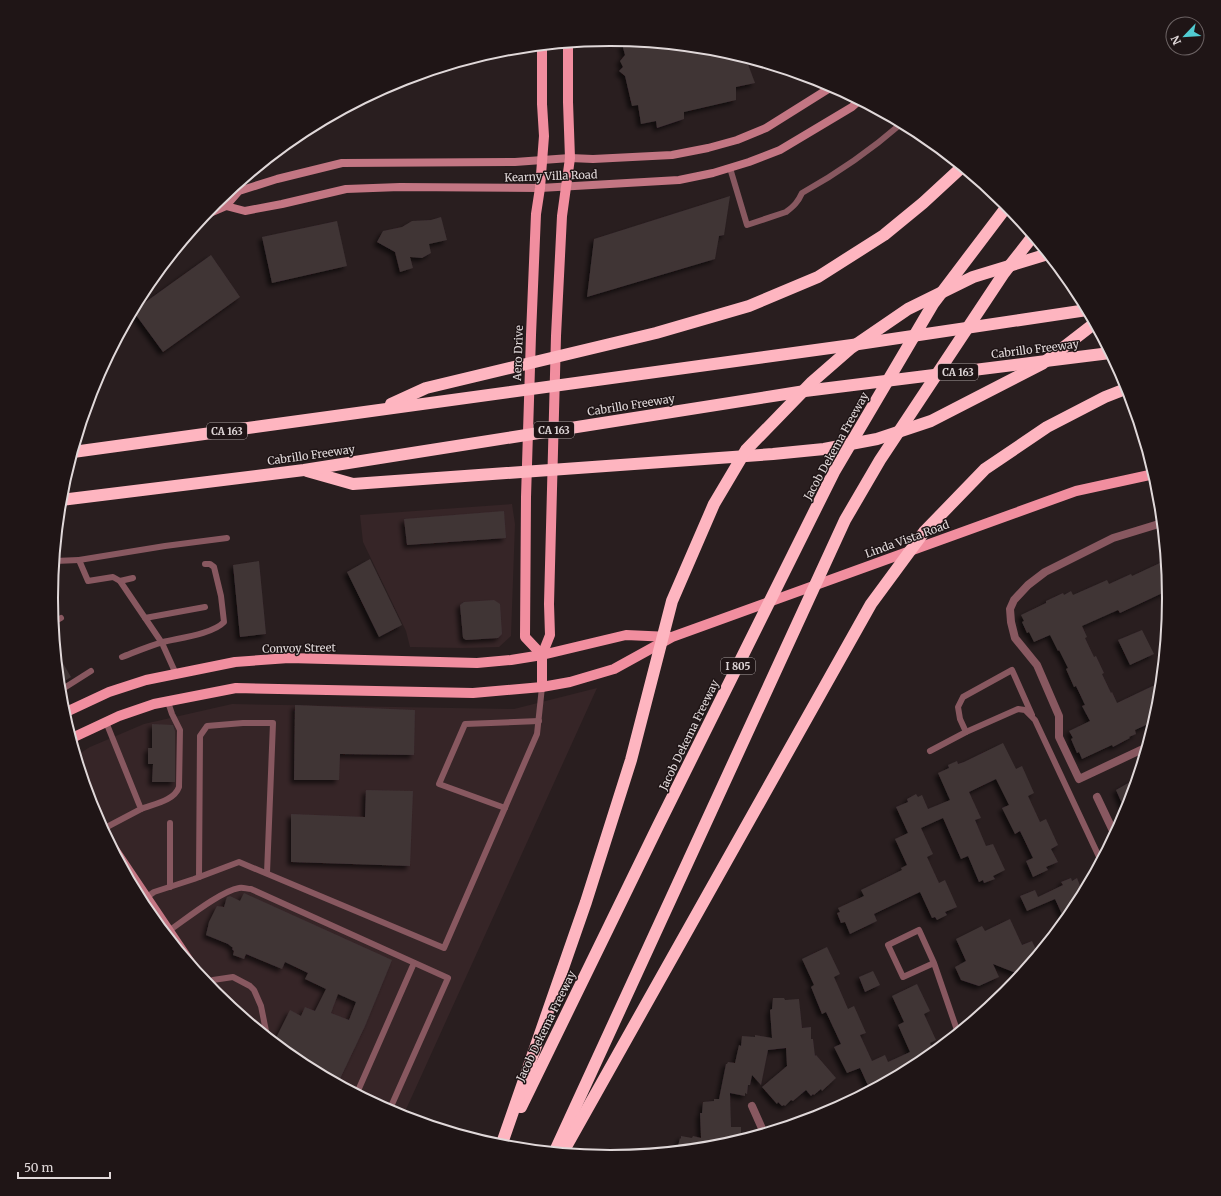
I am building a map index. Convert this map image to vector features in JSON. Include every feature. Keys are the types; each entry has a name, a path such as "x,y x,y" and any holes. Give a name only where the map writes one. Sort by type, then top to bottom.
{"highway":[{"path":"381,409 426,388 656,333 749,306 818,277 884,235 923,203 959,170"},
{"name":"Jacob Dekema Freeway","path":"504,1139 834,472 933,304 1004,211"},
{"path":"556,1147 845,520 884,453 1004,273 1030,239"},
{"path":"503,1139 586,902 631,760 672,601 714,504 746,450 812,382 851,348 908,309 973,277 1043,256"},
{"name":"CA 163","path":"78,451 852,345 1082,311"},
{"path":"304,470 353,484 824,449 877,439 931,421 1042,364 1091,327"},
{"name":"Cabrillo Freeway","path":"67,499 304,470 805,391 1106,354"},
{"path":"566,1148 871,604 924,532 985,469 1047,427 1105,397 1121,391"}],"main road":[{"path":"76,736 119,716 154,704 236,688 473,694 542,687 542,655 550,635 549,604 556,336 562,216 570,158 568,48"},
{"name":"Aero Drive","path":"542,51 544,136 540,188 536,214 531,335 526,496 525,637 542,655"},
{"name":"Kearny Villa Road","path":"218,210 226,206 239,191 277,179 342,163 542,160 570,158 593,159 672,155 708,148 737,140 766,128 827,90"},
{"name":"Kearny Villa Road","path":"226,206 245,211 346,189 400,187 540,188 679,180 713,174 780,150 856,104"},
{"name":"Linda Vista Road","path":"542,687 570,682 614,669 672,637 1076,491 1149,475"},
{"name":"Linda Vista Road","path":"542,655 626,635 672,637"},
{"name":"Convoy Street","path":"70,710 108,692 146,680 235,662 283,659 477,663 542,655"},
{"path":"132,873 151,903"}],"street":[{"path":"1141,750 1079,779 1059,738 1059,716 1039,671 1015,638 1011,622 1010,609 1014,600 1028,584 1045,572 1113,538 1158,524"},
{"path":"1097,797 1112,828"},
{"path":"752,1106 762,1128"}],"lane":[{"path":"730,168 747,225 786,212 798,202 802,193 856,160 897,127"},
{"path":"60,561 79,560 226,538"},
{"path":"79,560 88,581 113,577 120,581 162,643 176,674"},
{"path":"122,657 162,643 219,627 224,622 221,596 214,568 210,564 205,564"},
{"path":"120,581 133,578"},
{"path":"144,618 205,607"},
{"path":"966,732 960,719 958,707 963,697 1012,670 1099,856"},
{"path":"66,687 91,671"},
{"path":"147,896 154,892 199,878 239,862 444,948 537,734 542,687"},
{"path":"108,826 141,809 174,795 177,792 179,787 180,730 168,702"},
{"path":"930,751 966,732 1018,709 1025,710 1035,720"},
{"path":"505,808 439,784 465,724 539,721"},
{"path":"106,722 141,809"},
{"path":"199,878 200,736 207,726 243,723 273,723 267,873"},
{"path":"170,823 170,887"},
{"path":"171,932 221,896 232,890 241,888 251,890 448,978 392,1105"},
{"path":"934,963 903,977 888,945 919,930 934,963 956,1028"},
{"path":"359,1089 414,963"},
{"path":"213,980 233,977 250,986 254,990 261,1006 266,1029"}],"shaded area":[{"path":"512,504 515,524 511,636 499,647 410,647 406,631 363,542 360,515"},
{"path":"597,688 405,1110 366,1093 334,1076 274,1036 220,988 195,962 152,905 132,874 115,842 101,809 81,753 90,747 144,724 232,704 514,709"}],"building":[{"path":"623,46 647,47 683,51 718,57 748,64 755,83 736,87 736,100 684,112 684,119 657,128 656,121 641,124 638,105 632,106 625,76 619,71 623,67 620,61 625,55"},
{"path":"730,196 724,235 719,236 715,259 587,297 594,239"},
{"path":"441,217 447,240 429,244 431,253 422,258 410,257 413,268 400,272 395,252 377,242 383,231 402,227 412,221 431,220"},
{"path":"337,221 347,266 272,283 262,237"},
{"path":"211,255 240,297 163,352 136,315 144,303"},
{"path":"504,511 506,538 407,545 404,519"},
{"path":"370,559 402,625 379,637 347,572"},
{"path":"259,561 266,634 240,637 233,565"},
{"path":"1161,562 1162,593 1120,613 1118,610 1082,626 1087,637 1085,638 1094,657 1096,656 1104,673 1102,674 1117,703 1156,685 1148,724 1135,730 1136,734 1113,747 1112,745 1082,759 1079,752 1077,753 1071,739 1073,738 1069,731 1090,721 1082,706 1085,705 1076,686 1074,687 1066,669 1068,668 1050,635 1034,642 1029,632 1027,633 1022,622 1024,621 1021,615 1063,593 1064,595 1071,591 1073,595 1107,580 1109,584 1131,574 1132,576"},
{"path":"494,600 500,604 502,634 498,638 466,640 463,638 460,605 464,602"},
{"path":"1142,630 1154,654 1130,665 1118,640"},
{"path":"62,662 71,677 65,681"},
{"path":"295,705 415,710 414,755 340,754 339,780 294,780"},
{"path":"152,724 173,725 175,731 175,782 152,782 153,764 148,764 148,748 152,748"},
{"path":"1003,743 1016,769 1022,766 1034,793 1028,796 1040,822 1046,819 1058,845 1051,849 1058,862 1046,867 1048,870 1033,877 1026,861 1033,858 1020,831 1015,834 1002,808 1009,805 996,779 969,792 981,818 975,820 986,846 993,844 1005,870 993,876 995,879 984,883 983,880 979,882 968,856 961,859 943,818 921,828 933,854 927,857 939,883 945,880 957,907 945,912 947,915 937,920 935,917 932,918 920,892 874,914 877,921 850,934 845,922 841,923 837,913 840,912 838,908 864,896 861,890 902,870 901,868 907,865 895,839 908,833 896,807 908,802 907,799 916,794 918,797 922,795 928,809 950,800 938,773 949,768 948,765 957,761 958,764 964,762"},
{"path":"1130,782 1122,804 1116,790"},
{"path":"366,790 413,791 410,866 291,862 291,814 365,817"},
{"path":"1071,878 1072,881 1077,878 1081,887 1062,915 1055,899 1027,911 1020,896 1035,890 1038,897 1063,885 1061,882"},
{"path":"244,893 392,960 365,1026 340,1079 276,1038 290,1010 301,1016 305,1007 315,1011 326,989 305,979 308,973 285,962 282,969 246,954 244,959 233,955 233,948 228,944 206,935 209,922 217,906 224,907 227,897 230,896 240,901","holes":["338,994 356,1002 349,1020 331,1013"]},
{"path":"1010,919 1022,945 1032,941 1036,949 1016,973 993,964 999,977 979,986 961,980 955,967 966,961 956,939 982,926 985,931"},
{"path":"827,947 840,974 834,977 848,1009 854,1006 866,1033 860,1035 872,1061 885,1055 888,1062 910,1052 898,1025 904,1022 892,996 917,984 930,1011 924,1014 936,1040 930,1043 932,1047 917,1057 868,1086 860,1068 847,1073 834,1047 841,1044 826,1012 822,1014 811,987 814,985 802,959"},
{"path":"873,971 880,985 865,992 859,977"},
{"path":"773,998 784,998 785,1000 799,999 802,1028 811,1027 811,1039 813,1039 815,1056 816,1055 836,1078 822,1091 821,1089 814,1095 813,1094 811,1096 806,1090 785,1106 782,1106 778,1102 777,1104 762,1087 787,1066 786,1048 768,1050 761,1085 752,1075 750,1085 748,1085 747,1094 745,1093 745,1096 730,1093 731,1127 741,1127 741,1134 678,1146 681,1136 701,1138 700,1113 702,1113 703,1102 719,1099 726,1064 728,1062 735,1063 739,1045 741,1046 742,1036 755,1037 755,1035 772,1038 770,1010 772,1009"}]}
